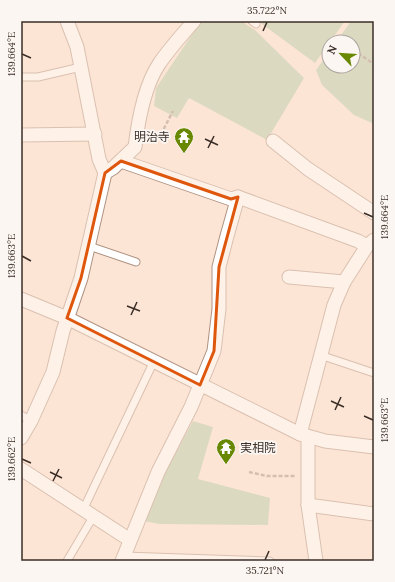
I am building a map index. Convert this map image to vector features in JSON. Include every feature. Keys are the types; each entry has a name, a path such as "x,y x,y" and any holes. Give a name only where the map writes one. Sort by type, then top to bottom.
{"street":[{"path":"21,438 26,418 53,372 63,331 90,246 106,173 99,159 77,47 68,21"},
{"path":"106,173 135,147 136,135 147,86 158,64 194,21"},
{"path":"21,135 95,134"},
{"path":"273,141 308,169 374,213"},
{"path":"121,161 231,198 238,197 372,245 344,282 334,305 320,355 304,435 308,505 316,561"},
{"path":"123,558 158,472 192,407 214,351 220,267 238,197"},
{"path":"289,277 344,282"},
{"path":"21,299 67,318 200,385 304,435 325,441 374,447"},
{"path":"21,469 130,540"},
{"path":"308,505 374,514"}],"lane":[{"path":"21,77 38,77 81,67"},
{"path":"90,246 136,262"},
{"path":"320,355 374,373"},
{"path":"67,561 154,361"},
{"path":"123,558 270,561"}],"path":[{"path":"361,55 374,64"},
{"path":"136,135 156,142 173,111"},
{"path":"249,472 267,476 301,476"}],"highlighted area":[{"path":"121,161 231,199 238,197 219,267 214,351 200,385 67,318 81,278 105,173"}],"green space":[{"path":"201,21 241,21 255,30 304,78 267,140 189,98 177,118 154,106 156,88"},
{"path":"258,21 345,21 336,34 321,34 321,55 315,63"},
{"path":"351,21 374,21 374,120 372,123 354,115 322,85 316,70 321,63 321,74 361,74 361,34 342,34"},
{"path":"193,421 213,427 198,479 270,498 268,525 160,524 143,521 157,488"}],"place":[{"name":"明治寺","path":"184,154"},
{"name":"実相院","path":"226,465"}]}
